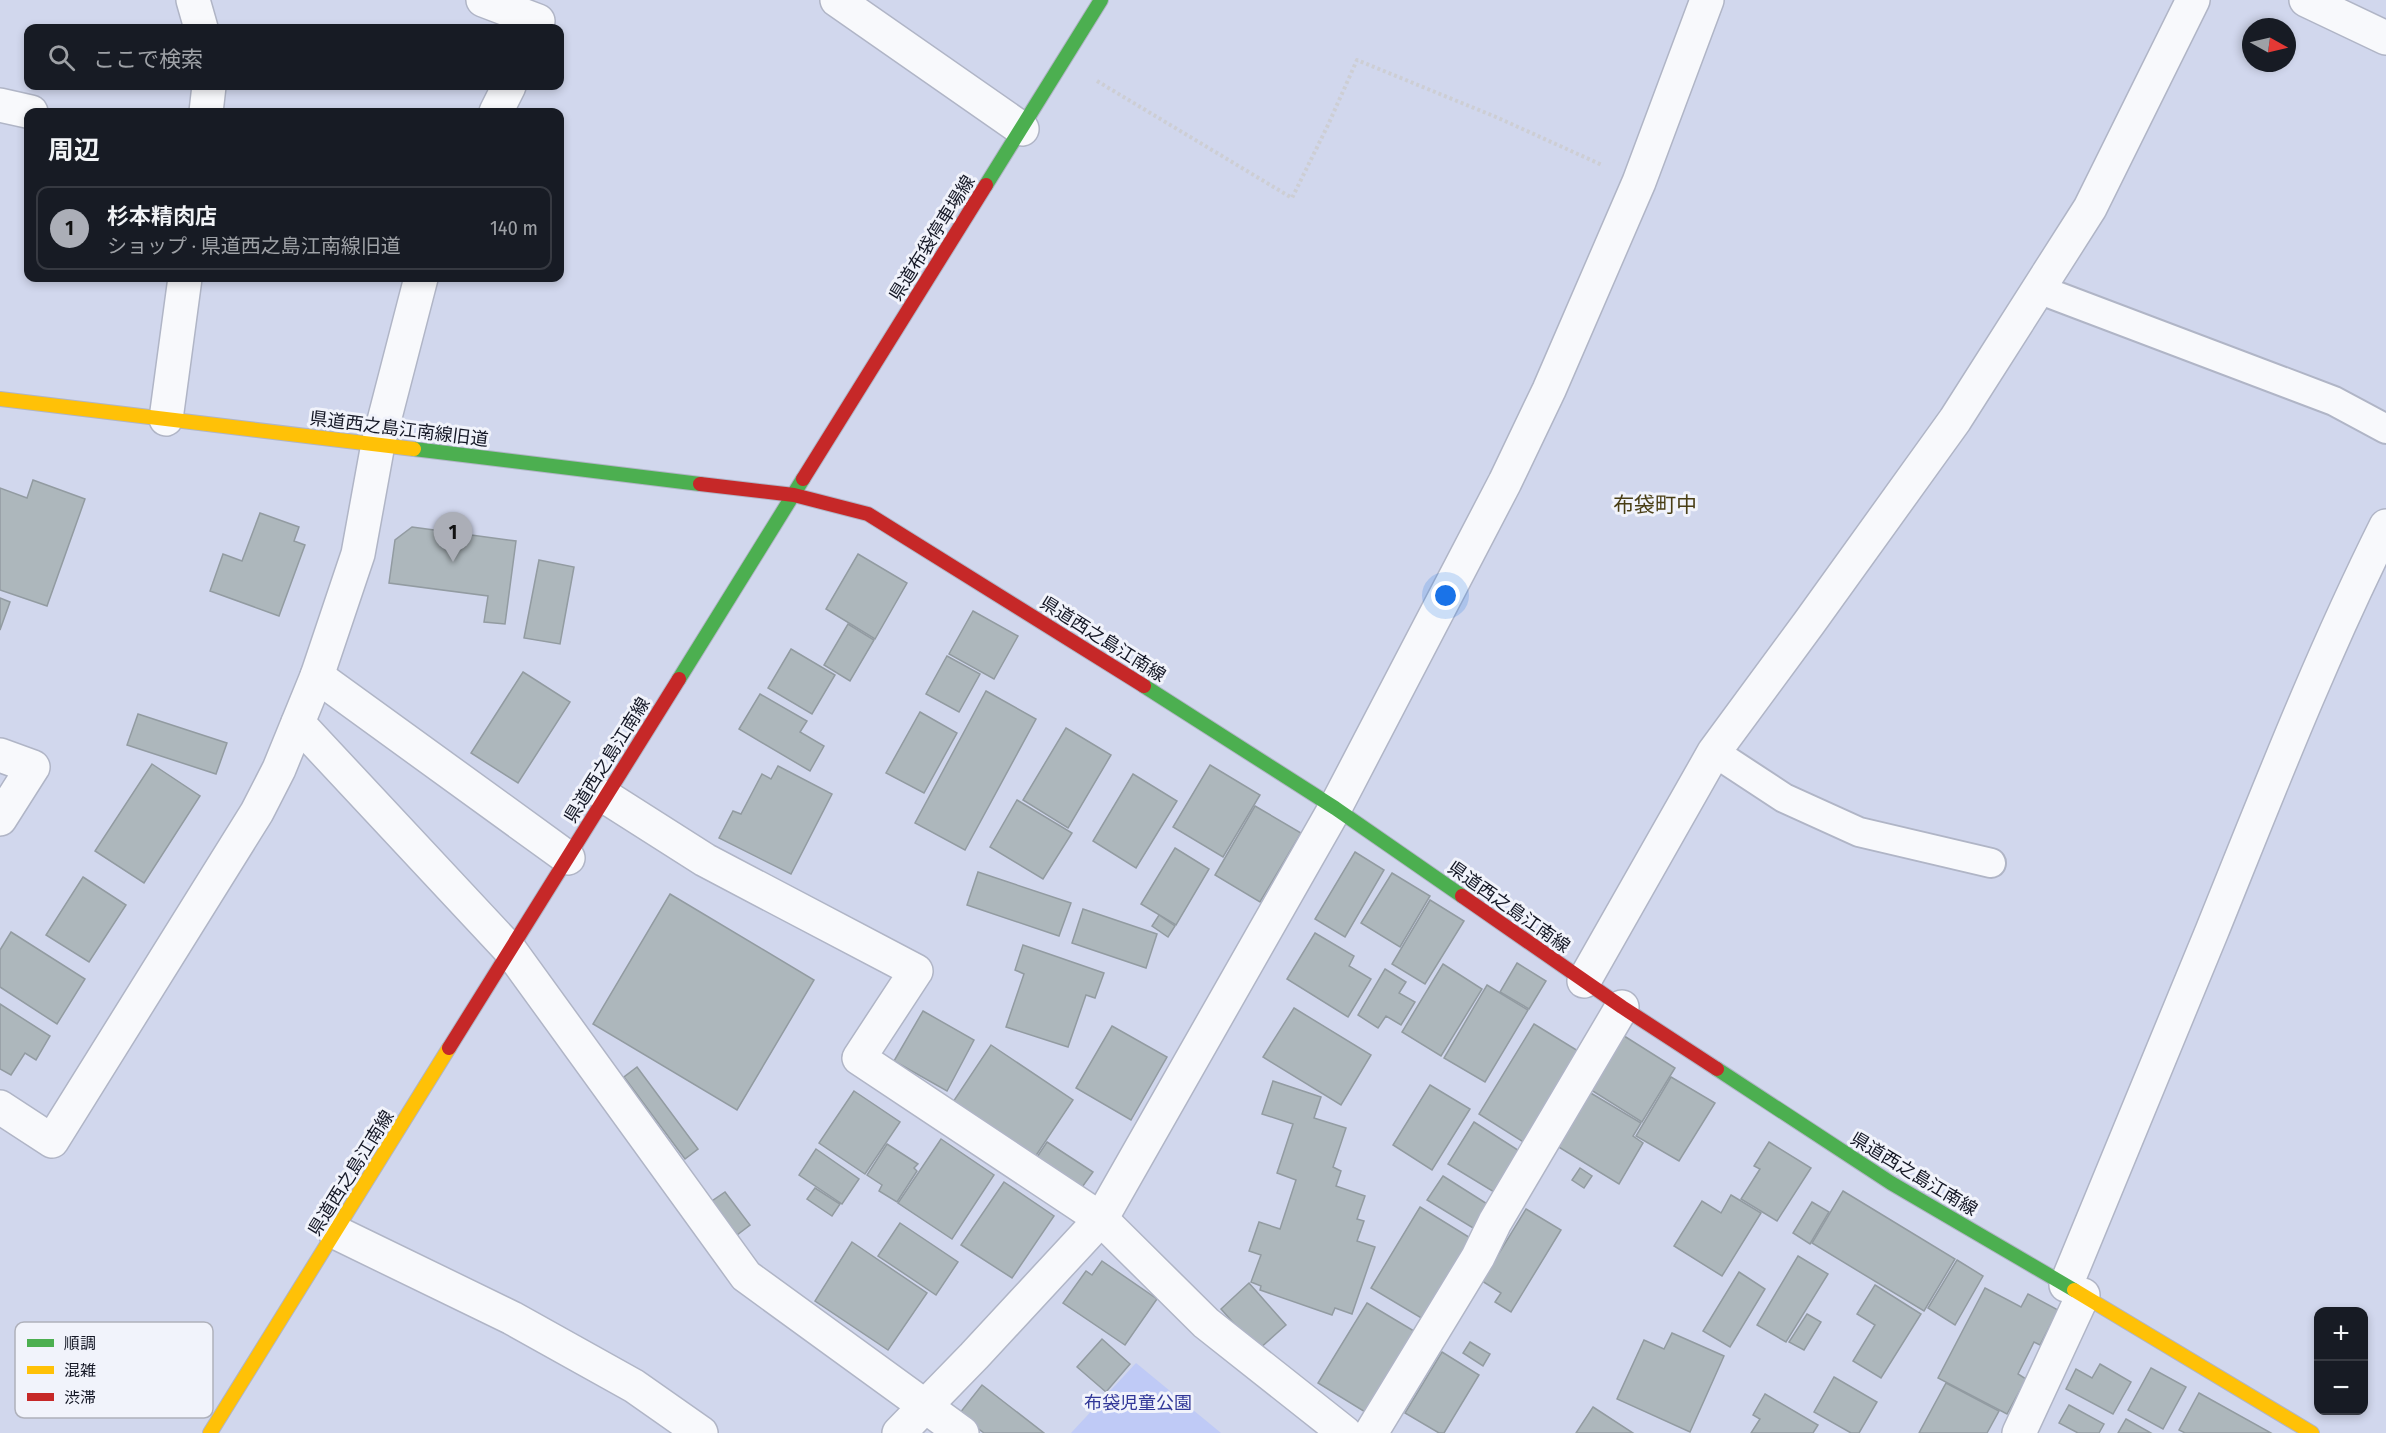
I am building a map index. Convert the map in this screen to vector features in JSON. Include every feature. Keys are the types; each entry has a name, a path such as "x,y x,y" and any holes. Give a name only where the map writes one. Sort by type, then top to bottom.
{"main road":[{"name":"県道布袋停車場線","path":"794,495 1101,0"},
{"name":"県道西之島江南線旧道","path":"0,399 794,495"},
{"name":"県道西之島江南線","path":"210,1433 794,495 868,514 1199,720 1335,808 1622,1007 1891,1183 2075,1290 2312,1433"}],"street":[{"path":"193,0 200,24"},
{"path":"483,0 540,16"},
{"path":"837,0 1022,129"},
{"path":"899,1433 927,1406 1101,1219 1335,808 1505,482 1549,390 1639,182 1707,0"},
{"path":"1584,981 1714,752 1803,633 1955,420 2090,208 2193,0"},
{"path":"2306,0 2386,38"},
{"path":"206,108 209,90"},
{"path":"498,108 506,90"},
{"path":"0,105 24,110"},
{"path":"166,419 184,282"},
{"path":"0,1107 52,1141 257,812 279,769 317,676 358,554 378,444 420,282"},
{"path":"2019,1433 2164,1051 2288,741 2353,592 2386,526"},
{"path":"317,676 568,858"},
{"path":"298,723 510,950 746,1276 962,1433"},
{"path":"0,756 33,767 0,819"},
{"path":"606,797 705,860 916,971 859,1058 1101,1219 1206,1323 1345,1433"},
{"path":"1371,1433 1473,1266 1495,1222 1622,1007"},
{"path":"335,1232 512,1318 634,1386 701,1433"}],"lane":[{"path":"2038,290 2334,401 2386,429"},
{"path":"1714,752 1784,798 1858,832 1991,863"}],"path":[{"path":"1063,61 1292,198 1328,126 1357,60 1496,117 1639,182"}],"green space":[{"name":"布袋児童公園","path":"1136,1363 1221,1433 1071,1433"}],"building":[{"path":"33,480 85,499 47,606 0,590 0,488 27,498"},
{"path":"260,513 299,527 294,541 305,545 279,616 210,591 223,554 242,561"},
{"path":"412,527 516,541 505,624 484,622 488,596 389,583 395,540"},
{"path":"858,554 907,583 875,639 826,609"},
{"path":"539,560 574,567 560,644 524,638"},
{"path":"0,598 10,602 0,630"},
{"path":"973,611 1018,636 994,679 949,654"},
{"path":"848,624 874,640 850,681 824,665"},
{"path":"791,649 835,675 812,714 768,688"},
{"path":"947,656 980,674 959,712 926,694"},
{"path":"523,672 570,702 518,783 471,753"},
{"path":"986,691 1036,719 965,850 915,823"},
{"path":"760,694 807,721 800,732 824,746 810,771 739,729"},
{"path":"920,712 957,733 924,793 886,773"},
{"path":"138,714 227,743 216,774 127,745"},
{"path":"1066,728 1111,755 1068,828 1023,800"},
{"path":"152,764 200,796 144,883 95,851"},
{"path":"1210,765 1260,795 1223,857 1173,827"},
{"path":"778,766 832,794 791,874 719,838 733,811 741,814 762,774 771,779"},
{"path":"1133,774 1177,801 1136,868 1093,841"},
{"path":"1017,800 1072,833 1043,879 990,847"},
{"path":"1255,806 1301,833 1260,902 1215,875"},
{"path":"1175,848 1209,869 1176,925 1141,904"},
{"path":"1355,852 1384,870 1345,937 1315,919"},
{"path":"978,872 1071,903 1059,936 967,905"},
{"path":"1392,873 1430,896 1400,947 1361,923"},
{"path":"83,877 126,905 89,962 46,935"},
{"path":"670,894 814,980 737,1110 593,1024"},
{"path":"1430,900 1464,921 1425,984 1392,964"},
{"path":"1083,909 1157,934 1146,968 1072,943"},
{"path":"1159,915 1175,926 1168,937 1152,926"},
{"path":"11,932 85,979 57,1024 0,987 0,950"},
{"path":"1315,933 1354,956 1349,966 1371,979 1348,1017 1287,979"},
{"path":"1023,945 1104,973 1095,998 1086,995 1068,1047 1006,1027 1024,974 1015,970"},
{"path":"1517,963 1546,981 1529,1009 1500,992"},
{"path":"1443,964 1482,989 1441,1056 1402,1032"},
{"path":"1385,969 1406,982 1399,993 1415,1002 1401,1025 1386,1016 1378,1028 1358,1015"},
{"path":"1487,985 1528,1010 1485,1082 1444,1058"},
{"path":"0,1004 50,1036 36,1060 25,1053 11,1075 0,1069"},
{"path":"1294,1008 1371,1055 1341,1105 1263,1057"},
{"path":"923,1011 974,1040 947,1091 894,1061"},
{"path":"1534,1024 1583,1054 1528,1145 1479,1114"},
{"path":"1112,1026 1167,1057 1131,1120 1076,1088"},
{"path":"1621,1034 1675,1068 1642,1122 1588,1088"},
{"path":"991,1045 1073,1100 1033,1160 951,1105"},
{"path":"637,1067 698,1149 685,1159 624,1077"},
{"path":"1671,1077 1715,1103 1679,1161 1636,1136"},
{"path":"1273,1081 1321,1097 1314,1118 1346,1128 1333,1167 1341,1171 1336,1186 1365,1196 1357,1219 1364,1221 1357,1241 1375,1247 1352,1314 1335,1308 1332,1315 1260,1290 1261,1286 1251,1282 1261,1255 1249,1251 1259,1222 1280,1229 1296,1180 1277,1173 1293,1124 1262,1114"},
{"path":"1430,1085 1470,1109 1432,1170 1393,1145"},
{"path":"854,1091 900,1122 865,1174 819,1143"},
{"path":"1589,1092 1641,1123 1633,1136 1643,1143 1619,1184 1557,1146"},
{"path":"1474,1122 1524,1154 1499,1195 1448,1164"},
{"path":"941,1139 994,1175 952,1239 898,1203"},
{"path":"1047,1142 1093,1172 1080,1190 1035,1160"},
{"path":"1769,1142 1811,1168 1777,1221 1741,1199 1760,1169 1754,1166"},
{"path":"887,1144 918,1164 914,1168 917,1171 897,1202 879,1191 882,1185 867,1175"},
{"path":"816,1149 859,1179 842,1204 799,1175"},
{"path":"1580,1168 1592,1176 1584,1188 1572,1180"},
{"path":"1443,1176 1492,1207 1478,1231 1427,1200"},
{"path":"1004,1182 1054,1216 1012,1278 961,1245"},
{"path":"815,1188 840,1204 832,1216 807,1199"},
{"path":"1843,1191 1955,1259 1924,1311 1812,1243"},
{"path":"725,1192 750,1225 737,1235 712,1201"},
{"path":"1731,1195 1761,1213 1722,1276 1674,1246 1702,1201 1721,1213"},
{"path":"1812,1202 1829,1212 1810,1244 1793,1233"},
{"path":"1420,1207 1472,1239 1423,1319 1371,1288"},
{"path":"1526,1209 1561,1230 1511,1312 1495,1302 1501,1293 1482,1281"},
{"path":"900,1223 958,1262 936,1295 878,1256"},
{"path":"852,1242 927,1293 888,1350 815,1301"},
{"path":"1798,1256 1828,1274 1786,1342 1757,1325"},
{"path":"1957,1260 1983,1276 1955,1325 1928,1308"},
{"path":"1102,1261 1157,1299 1125,1345 1063,1303 1086,1271 1092,1275"},
{"path":"1739,1272 1765,1289 1730,1347 1703,1331"},
{"path":"1249,1283 1286,1325 1258,1350 1221,1309"},
{"path":"1875,1285 1921,1314 1881,1378 1853,1361 1875,1325 1857,1314"},
{"path":"1985,1288 2021,1307 2028,1294 2058,1310 2040,1345 2034,1342 2018,1374 2026,1379 2007,1414 1938,1378"},
{"path":"1367,1303 1419,1334 1370,1415 1318,1383"},
{"path":"1807,1314 1821,1322 1804,1350 1789,1342"},
{"path":"1672,1333 1724,1356 1690,1432 1617,1399 1644,1340 1664,1349"},
{"path":"1102,1339 1130,1364 1106,1392 1077,1367"},
{"path":"1470,1342 1490,1354 1483,1366 1463,1353"},
{"path":"1442,1352 1479,1375 1444,1433 1439,1433 1405,1413"},
{"path":"2100,1364 2131,1382 2113,1414 2066,1389 2076,1369 2092,1378"},
{"path":"2151,1368 2186,1387 2163,1429 2128,1410"},
{"path":"1834,1377 1877,1402 1859,1433 1851,1433 1814,1412"},
{"path":"1946,1383 1999,1411 1987,1433 1919,1433"},
{"path":"982,1385 1044,1433 984,1433 959,1414"},
{"path":"2199,1393 2271,1433 2185,1433 2179,1430"},
{"path":"1765,1394 1818,1425 1813,1433 1751,1433 1760,1419 1753,1415"},
{"path":"2069,1405 2104,1424 2099,1433 2078,1433 2059,1423"},
{"path":"1593,1407 1633,1433 1576,1433"},
{"path":"2126,1419 2151,1433 2118,1433"}],"traffic: fast":[{"path":"986,185 1101,0"},
{"path":"414,449 700,484"},
{"path":"679,679 803,479"},
{"path":"1144,686 1335,808 1462,896"},
{"path":"1717,1069 1891,1183 2074,1290"}],"traffic: slow":[{"path":"0,399 414,449"},
{"path":"210,1433 449,1048"},
{"path":"2074,1290 2312,1433"}],"traffic: jam":[{"path":"803,479 986,185"},
{"path":"700,484 794,495 868,514 1144,686"},
{"path":"449,1048 679,679"},
{"path":"1462,896 1622,1007 1717,1069"}],"place":[{"name":"杉本精肉店","path":"453,562"}],"district":[{"name":"布袋町中","path":"1655,505"}]}
